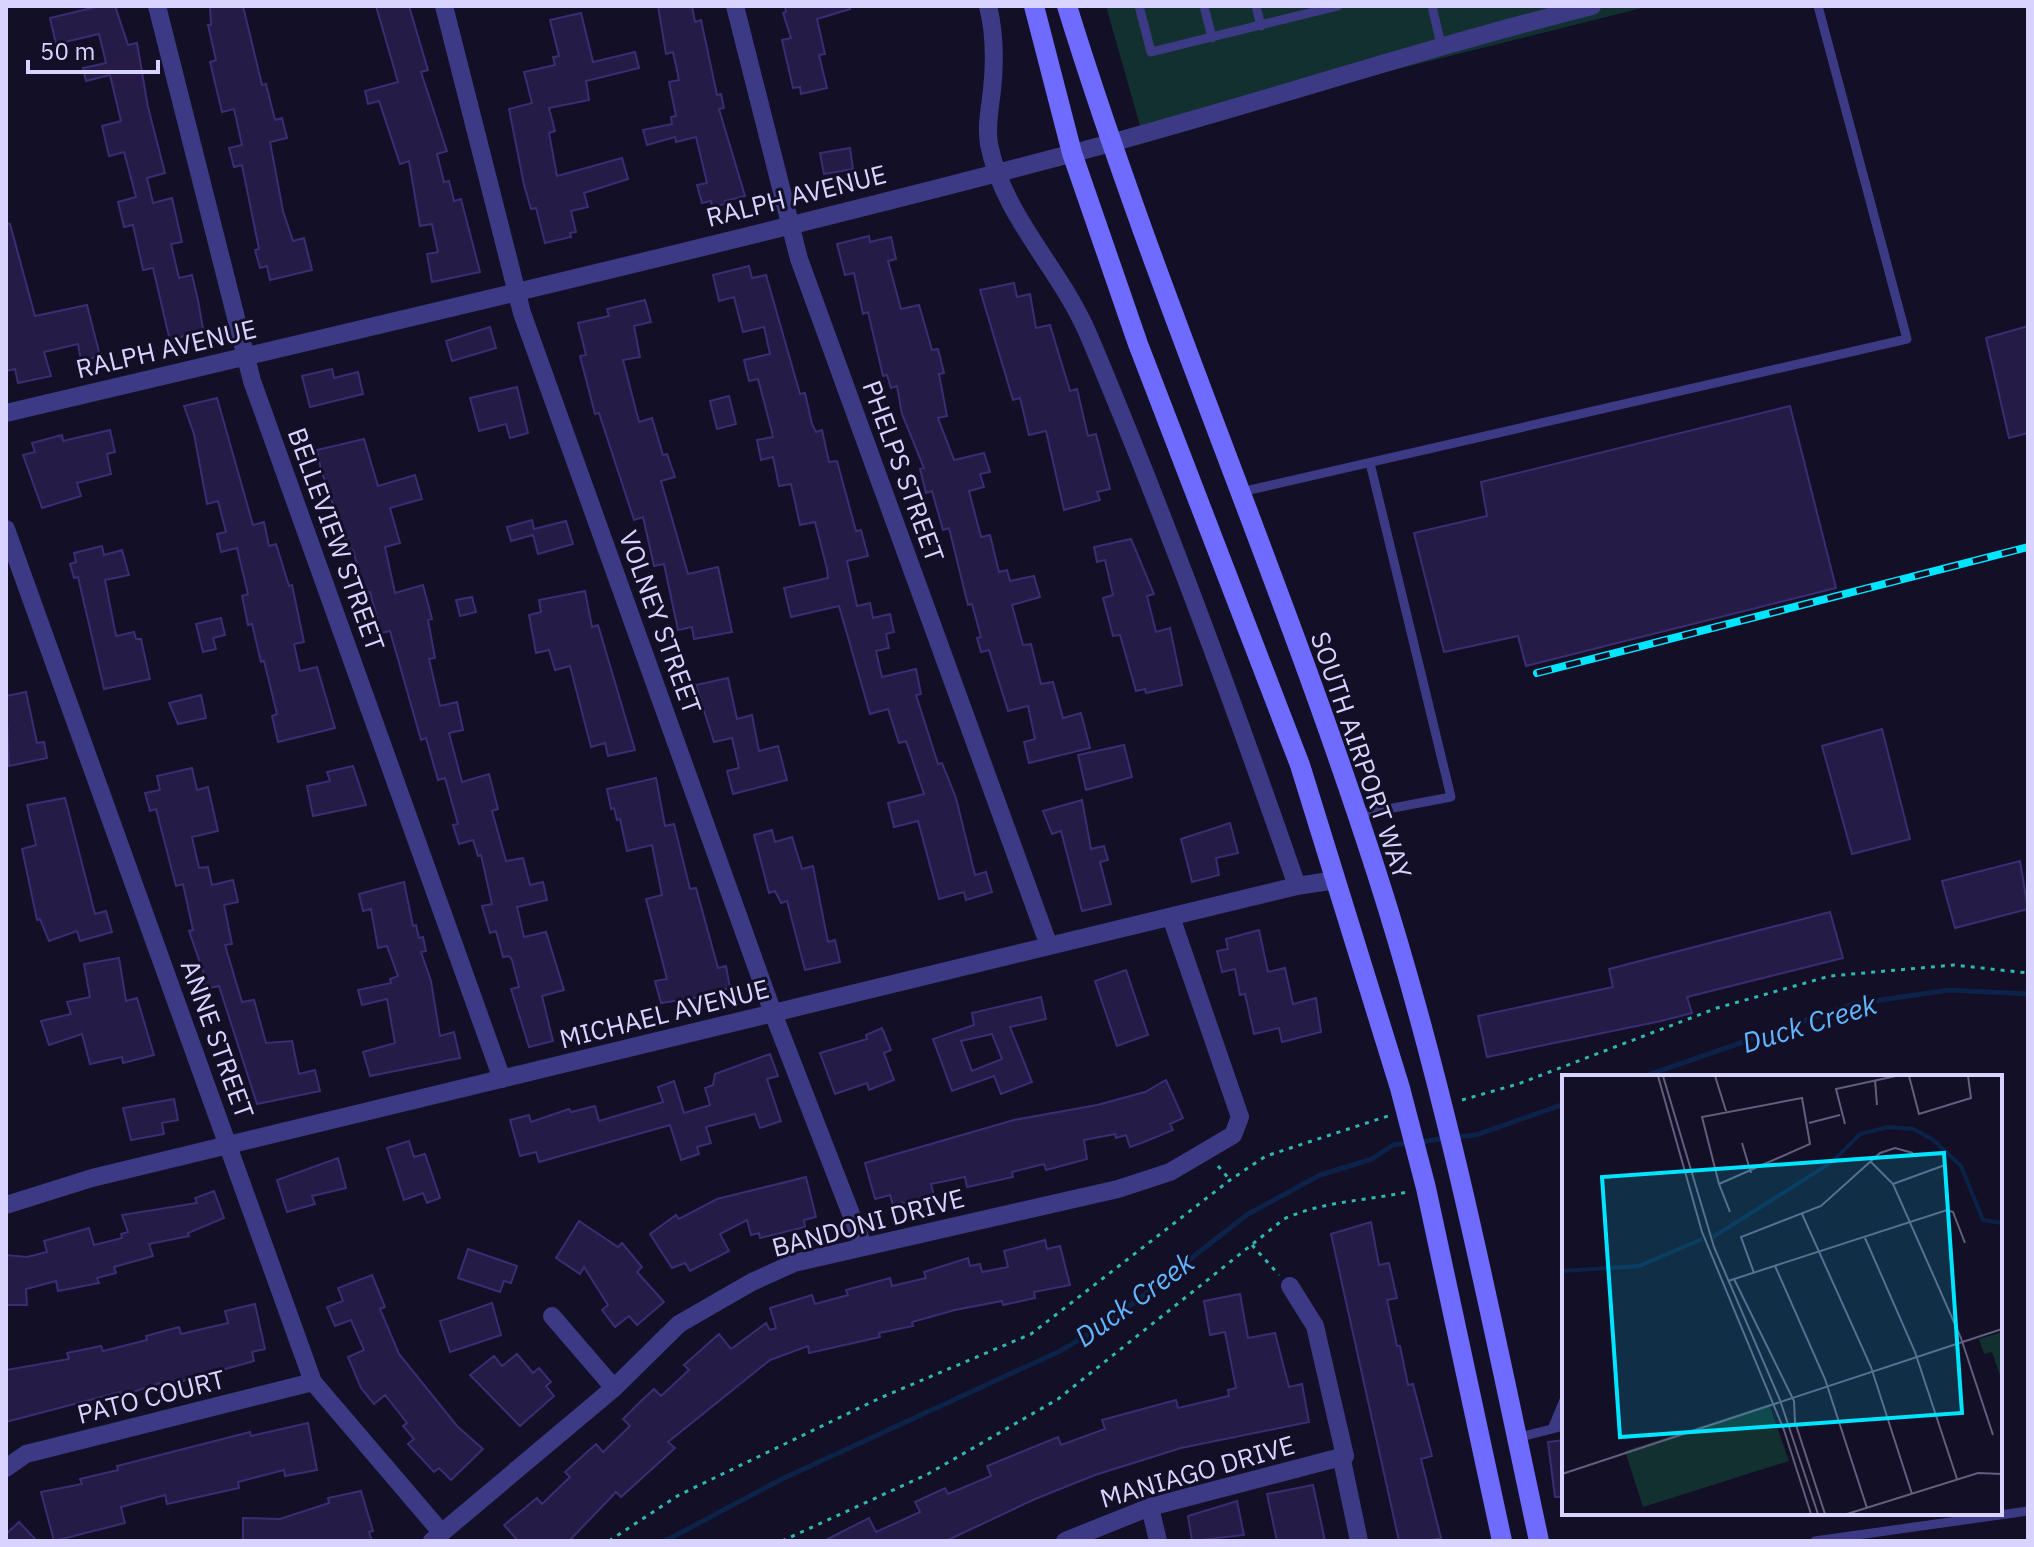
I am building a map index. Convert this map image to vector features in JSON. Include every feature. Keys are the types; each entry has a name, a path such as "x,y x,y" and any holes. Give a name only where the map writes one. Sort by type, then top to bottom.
{"main road":[{"path":"1034,6 1072,153 1138,344 1300,765 1336,880 1425,1183 1502,1541"},
{"name":"SOUTH AIRPORT WAY","path":"1067,6 1110,143 1241,492 1377,875 1458,1168 1539,1541"}],"street":[{"name":"BELLEVIEW STREET","path":"157,6 245,356 502,1079"},
{"name":"VOLNEY STREET","path":"444,6 515,290 773,1013 863,1245"},
{"name":"PHELPS STREET","path":"735,6 790,224 1049,946"},
{"path":"988,6 994,63 989,144 998,173 1014,214 1070,295 1089,335 1227,690 1297,886"},
{"name":"RALPH AVENUE","path":"6,413 998,173 1441,45 1592,6"},
{"name":"ANNE STREET","path":"6,529 313,1382 437,1537"},
{"name":"MICHAEL AVENUE","path":"6,1205 92,1178 1297,886 1336,880"},
{"name":"BANDONI DRIVE","path":"437,1537 614,1388 679,1324 714,1303 794,1263 1118,1189 1170,1172 1233,1135 1240,1117 1171,917"},
{"path":"1290,1286 1315,1326 1345,1456 1342,1460 1359,1541"},
{"path":"552,1316 614,1388"},
{"name":"PATO COURT","path":"6,1468 26,1454 313,1382"},
{"name":"MANIAGO DRIVE","path":"1065,1541 1150,1507 1345,1456"},
{"path":"1150,1507 1158,1541"}],"lane":[{"path":"1139,6 1151,52 1261,26 1308,10 1338,6"},
{"path":"1204,6 1212,38"},
{"path":"1256,6 1261,26"},
{"path":"1432,6 1441,45"},
{"path":"1241,492 1907,339 1818,6"},
{"path":"1356,815 1451,797 1370,463"},
{"path":"1552,1429 1562,1405"},
{"path":"1516,1438 1562,1426"},
{"path":"2002,1515 2028,1511"},
{"path":"1815,1541 2000,1515"}],"path":[{"path":"1441,1106 1518,1084 1717,1008 1803,982 1871,971 1954,965 2028,973"},
{"path":"609,1541 679,1495 880,1398 1031,1334 1230,1180 1266,1156 1379,1118 1406,1113"},
{"path":"782,1541 928,1474 1058,1399 1284,1219 1304,1210 1425,1183"},
{"path":"1252,1245 1290,1286"}],"green space":[{"path":"1106,6 1650,6 1142,133"}],"building":[{"path":"100,6 115,6 128,45 137,43 148,107 165,173 147,178 153,203 172,198 182,242 171,244 179,278 192,275 198,300 203,329 170,341 153,268 143,270 133,225 124,227 118,202 136,197 124,152 109,156 102,126 121,121 110,75 86,81 83,68 106,63 99,34 56,44 50,18"},
{"path":"210,6 243,6 262,85 266,84 275,120 282,118 287,138 270,142 283,211 293,241 304,238 312,270 270,280 267,266 260,268 242,165 234,167 229,148 242,145 234,109 222,112 210,62 216,60 208,25 211,25"},
{"path":"376,6 409,6 428,70 421,72 447,151 437,154 444,182 449,181 454,201 461,199 480,272 432,282 427,254 438,252 432,224 420,226 409,161 400,164 379,101 368,104 365,91 398,82"},
{"path":"658,6 692,6 695,22 701,20 717,95 721,94 724,108 719,109 745,196 725,201 725,204 712,207 711,201 702,203 697,185 707,183 696,137 676,142 675,137 647,145 643,130 672,124 671,117 676,116 669,82 679,80 673,52 666,54"},
{"path":"785,6 849,6 850,9 817,19 825,54 819,55 827,88 801,94 800,87 793,88 782,40 791,38 783,13 786,12"},
{"path":"581,13 593,62 635,52 639,68 586,81 589,100 549,108 555,131 549,133 557,176 622,158 628,179 584,193 588,207 571,211 576,232 570,233 571,237 545,243 536,208 531,209 524,185 509,109 532,103 524,72 555,65 553,57 559,56 550,20"},
{"path":"850,148 853,169 824,174 820,153"},
{"path":"6,223 10,224 35,316 87,305 100,356 81,361 78,344 44,352 51,376 18,383 15,369 6,371"},
{"path":"869,236 870,242 891,237 896,259 888,261 901,309 919,305 932,350 938,349 944,373 939,374 947,416 938,418 954,460 984,453 990,472 980,474 984,487 969,491 981,537 990,535 999,572 1007,570 1010,581 1034,576 1040,597 1012,605 1023,645 1031,644 1041,684 1053,682 1063,718 1081,713 1090,748 1029,763 1024,742 1035,739 1028,706 1008,711 989,650 981,652 977,638 981,637 972,604 968,605 949,528 943,530 932,491 926,493 920,469 924,468 902,414 897,386 891,388 887,375 883,376 868,312 863,314 854,273 845,275 837,244"},
{"path":"749,266 752,278 766,275 800,394 805,393 816,432 822,430 829,462 837,461 856,531 861,530 868,556 847,561 857,606 870,603 873,618 890,614 894,632 886,634 889,648 876,651 882,677 916,669 921,694 916,695 938,764 942,763 956,798 975,875 986,872 992,892 966,900 964,892 939,899 918,821 894,827 888,803 924,794 906,741 899,743 888,709 870,714 839,606 791,617 784,588 828,578 827,569 815,522 800,525 791,484 779,486 773,457 761,460 757,440 773,437 758,379 749,381 744,360 770,354 764,327 743,332 734,297 719,301 713,275"},
{"path":"1014,283 1017,297 1030,294 1036,328 1050,325 1070,391 1077,389 1088,436 1096,434 1110,489 1097,492 1100,500 1064,510 1046,431 1029,435 1020,398 1013,400 980,290"},
{"path":"645,300 651,322 634,326 640,357 623,360 639,422 652,418 663,455 667,454 675,477 661,481 688,574 718,567 732,632 694,639 692,627 678,630 664,564 654,566 643,517 634,520 599,413 595,414 580,356 586,355 578,323 609,316 607,309"},
{"path":"2028,326 2028,433 2009,438 1986,338"},
{"path":"490,327 496,348 452,361 446,341"},
{"path":"332,369 334,378 358,372 363,394 310,407 302,376"},
{"path":"517,387 528,433 510,438 506,424 479,431 470,398"},
{"path":"729,396 736,424 717,429 710,401"},
{"path":"217,398 253,525 264,522 269,546 276,544 289,586 292,585 304,642 294,644 300,671 317,667 335,728 278,742 272,716 277,714 264,661 261,662 252,624 248,625 242,596 248,594 237,548 221,552 217,534 226,532 218,501 207,504 194,434 184,406"},
{"path":"1790,406 1836,588 1526,666 1518,636 1444,652 1414,533 1487,516 1481,482"},
{"path":"110,430 115,452 107,454 111,474 77,483 81,496 42,508 23,455 35,452 32,443 62,435 63,441"},
{"path":"364,439 378,486 415,475 422,499 390,508 400,543 385,547 395,593 423,585 432,619 428,620 435,658 429,659 440,706 457,702 463,730 449,733 462,782 489,774 498,809 492,811 506,861 523,858 530,885 543,882 547,900 517,907 524,937 546,932 564,990 542,996 553,1041 529,1047 511,989 519,987 512,960 509,956 503,957 496,931 490,933 482,906 492,904 481,855 478,856 473,840 459,844 453,825 458,824 445,778 438,780 426,738 421,740 390,631 381,633 370,592 365,593 353,550 349,551 321,470 317,450"},
{"path":"532,520 534,529 566,521 573,544 538,554 533,535 511,541 507,527"},
{"path":"1131,539 1154,594 1147,596 1156,632 1170,628 1182,685 1146,693 1145,689 1136,691 1120,635 1113,636 1103,598 1113,595 1105,560 1097,562 1094,547"},
{"path":"102,546 104,555 122,550 129,575 105,580 116,636 134,632 136,639 141,639 150,679 104,689 78,577 74,578 70,564 76,562 74,553"},
{"path":"585,591 592,627 598,625 635,750 608,756 605,743 591,747 570,666 555,670 549,650 536,653 529,615 541,612 539,600"},
{"path":"472,597 476,612 460,616 456,600"},
{"path":"221,618 225,635 213,638 216,649 203,652 196,624"},
{"path":"728,678 737,719 752,715 759,751 778,746 787,780 733,794 727,771 739,768 732,738 714,742 696,685"},
{"path":"26,692 37,743 44,742 47,758 9,766 6,696"},
{"path":"201,695 206,718 178,724 169,703"},
{"path":"1882,729 1910,839 1852,854 1822,746"},
{"path":"1124,745 1132,777 1086,790 1078,755"},
{"path":"353,766 366,805 313,816 307,786 330,781 327,772"},
{"path":"192,768 197,790 208,787 218,831 192,837 199,868 208,867 212,885 233,880 238,902 224,905 232,944 225,945 242,1002 254,1000 266,1043 292,1041 299,1074 315,1070 320,1091 257,1104 219,986 205,989 201,975 204,974 189,931 193,930 183,884 176,886 156,809 150,811 145,793 160,790 157,776"},
{"path":"656,778 665,826 674,824 690,889 696,888 718,968 726,966 730,988 718,991 719,994 661,1003 655,981 667,979 646,899 662,895 652,845 627,851 620,819 617,820 614,808 611,809 607,789"},
{"path":"65,798 95,914 106,911 112,932 80,941 77,931 49,941 40,919 37,920 22,849 36,845 27,805"},
{"path":"1082,800 1091,849 1104,846 1108,860 1100,862 1111,904 1082,911 1061,831 1052,834 1043,811"},
{"path":"1230,823 1238,853 1216,858 1219,875 1192,882 1181,839"},
{"path":"772,830 775,842 792,837 802,869 813,866 828,942 835,940 840,962 805,970 787,901 781,903 775,891 769,893 754,835"},
{"path":"2020,861 2028,909 1955,928 1942,881"},
{"path":"404,882 413,926 416,925 419,938 423,937 426,951 421,952 431,981 440,1036 454,1032 460,1058 370,1076 363,1052 395,1043 387,999 362,1005 358,990 391,983 390,979 398,976 387,946 378,948 371,909 363,911 359,894"},
{"path":"1830,912 1843,958 1687,997 1692,1013 1487,1057 1478,1016 1613,987 1609,969"},
{"path":"1259,930 1268,972 1285,968 1293,1004 1316,998 1321,1032 1282,1042 1279,1028 1254,1034 1245,994 1240,995 1235,969 1222,972 1217,951 1228,949 1226,939"},
{"path":"119,958 126,1001 137,998 154,1055 123,1063 122,1057 90,1064 82,1034 49,1045 41,1021 71,1014 67,1002 90,997 84,964"},
{"path":"1126,970 1148,1035 1117,1046 1095,981"},
{"path":"1041,997 1046,1019 1010,1027 1032,1082 1001,1094 994,1076 952,1091 933,1039 974,1025 972,1013","holes":["992,1034 1002,1059 972,1071 961,1041"]},
{"path":"882,1028 891,1050 884,1053 894,1080 869,1090 867,1083 835,1094 820,1053 867,1039 866,1035"},
{"path":"770,1054 778,1076 767,1079 781,1121 760,1128 755,1114 706,1127 711,1143 697,1147 699,1154 681,1160 670,1125 539,1162 536,1152 520,1156 510,1120 529,1115 531,1122 569,1109 571,1112 595,1106 599,1121 663,1102 658,1087 674,1081 684,1113 710,1105 705,1088 713,1085 715,1074"},
{"path":"1166,1080 1183,1118 1170,1124 1173,1130 1144,1142 1130,1147 1126,1135 1116,1138 1115,1134 1084,1140 1087,1159 1046,1170 1044,1164 1012,1172 1013,1177 967,1187 965,1177 931,1184 934,1196 893,1205 890,1195 875,1199 865,1163 1014,1120 1097,1105 1145,1092"},
{"path":"174,1099 178,1120 162,1123 164,1134 131,1140 123,1108"},
{"path":"409,1141 414,1157 425,1154 440,1198 427,1203 423,1193 404,1200 387,1148"},
{"path":"338,1158 346,1188 312,1196 315,1204 287,1212 277,1180"},
{"path":"806,1177 816,1217 804,1220 805,1227 760,1238 759,1233 751,1235 747,1220 720,1234 729,1251 690,1271 685,1263 672,1268 650,1234 676,1215 679,1219 717,1199"},
{"path":"214,1191 224,1218 188,1233 189,1236 149,1244 153,1256 114,1267 116,1273 97,1278 99,1283 58,1291 56,1281 26,1289 27,1305 6,1305 6,1255 27,1257 47,1252 44,1241 89,1228 94,1245 122,1238 121,1234 128,1232 122,1215 197,1203 195,1198"},
{"path":"579,1221 618,1247 622,1243 642,1267 637,1272 664,1302 637,1325 629,1316 615,1327 602,1310 608,1305 584,1267 580,1274 556,1258"},
{"path":"1371,1222 1379,1265 1389,1263 1397,1298 1387,1300 1397,1346 1400,1346 1408,1385 1413,1384 1432,1456 1421,1459 1441,1538 1427,1541 1399,1541 1331,1234"},
{"path":"1045,1240 1047,1249 1060,1246 1070,1285 1034,1292 1035,1298 1003,1305 1002,1301 955,1310 912,1322 913,1326 879,1333 880,1337 809,1353 808,1346 770,1360 668,1442 675,1448 621,1497 616,1492 569,1541 518,1541 504,1525 537,1498 542,1504 570,1477 565,1472 596,1444 603,1452 630,1426 623,1419 654,1389 661,1396 689,1370 684,1365 719,1334 731,1349 766,1323 770,1330 776,1328 770,1308 812,1295 815,1304 848,1295 846,1290 890,1278 892,1286 926,1278 924,1272 968,1258 970,1266 980,1264 982,1272 1008,1267 1004,1251"},
{"path":"468,1249 517,1266 511,1283 504,1281 500,1292 458,1278"},
{"path":"372,1275 385,1307 380,1309 399,1354 457,1426 483,1449 451,1480 439,1468 434,1472 408,1444 414,1439 403,1426 407,1423 385,1395 374,1404 361,1388 348,1357 364,1350 351,1320 335,1326 327,1307 343,1301 338,1288"},
{"path":"1240,1294 1248,1338 1275,1333 1289,1387 1302,1384 1309,1422 1181,1448 1095,1475 946,1541 824,1541 869,1518 876,1532 920,1512 915,1502 945,1488 948,1494 991,1476 987,1466 1058,1437 1061,1445 1105,1429 1102,1420 1176,1400 1178,1408 1229,1396 1228,1390 1236,1388 1225,1332 1210,1335 1204,1301"},
{"path":"492,1303 501,1335 450,1352 440,1321"},
{"path":"255,1304 265,1349 252,1352 254,1361 161,1387 160,1383 121,1396 120,1392 6,1422 6,1370 69,1359 67,1353 101,1346 103,1351 147,1340 146,1336 179,1327 181,1334 228,1323 225,1311"},
{"path":"517,1354 533,1373 539,1368 551,1382 546,1386 554,1396 520,1426 470,1375 494,1356 502,1366"},
{"path":"308,1423 317,1470 285,1476 284,1470 238,1482 239,1488 167,1504 165,1495 121,1507 125,1523 54,1541 41,1492 82,1484 80,1479 118,1470 117,1466 250,1432 251,1436"},
{"path":"1562,1440 1562,1497 1555,1497 1548,1442"},
{"path":"1313,1485 1325,1541 1277,1541 1267,1494"},
{"path":"361,1491 373,1531 369,1532 372,1541 243,1541 243,1518 280,1519 329,1503 328,1498"},
{"path":"1237,1501 1244,1535 1192,1541 1188,1516"},
{"path":"19,1522 37,1541 6,1541 6,1534"}],"waterway":[{"name":"Duck Creek","path":"1648,1075 1853,1004 1949,990 2028,994"},
{"name":"Duck Creek","path":"1456,1137 1476,1135 1562,1105"},
{"name":"Duck Creek","path":"1421,1142 1447,1138"},
{"name":"Duck Creek","path":"665,1541 782,1479 1060,1351 1105,1325 1248,1214 1320,1175 1372,1159 1393,1145 1411,1143"}],"railway":[{"path":"1537,673 2028,547"}]}
